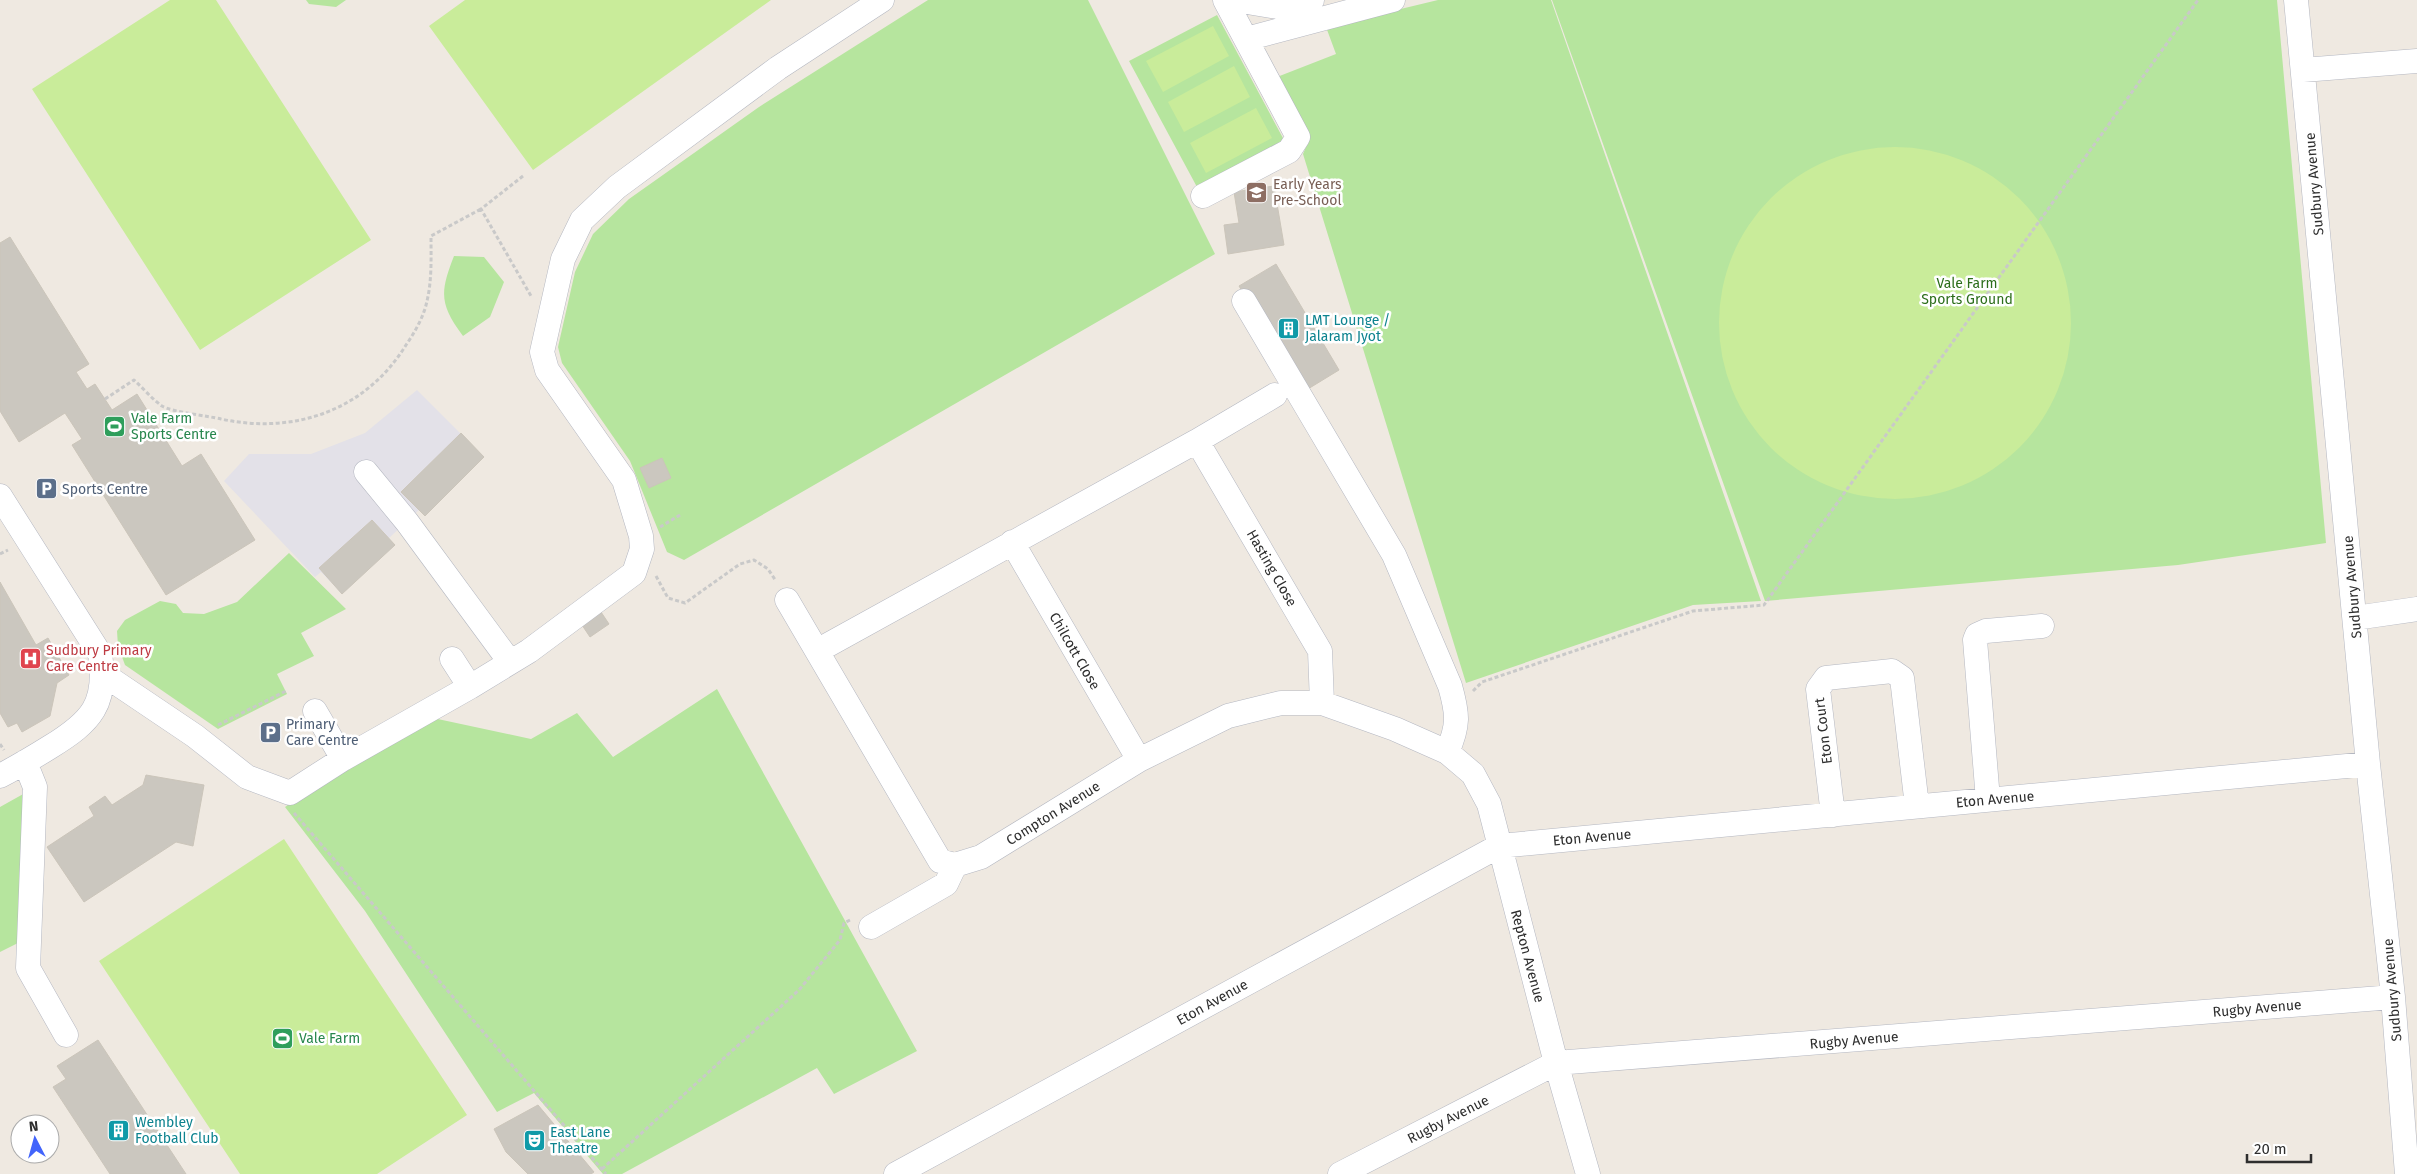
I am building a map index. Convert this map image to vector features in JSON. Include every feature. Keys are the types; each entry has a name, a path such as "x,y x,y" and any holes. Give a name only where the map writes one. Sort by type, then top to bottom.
{"street":[{"path":"103,674 195,736 247,777 290,794 343,759 470,688 505,656 529,651 634,573 642,549 641,536 624,480 547,370 542,352 562,259 582,220 617,187 778,68 882,0"},
{"path":"1203,196 1289,151 1298,137 1225,0"},
{"path":"1235,0 1278,7 1312,0"},
{"path":"1246,38 1394,0"},
{"name":"Sudbury Avenue","path":"2296,0 2368,764 2393,997 2407,1174"},
{"path":"2303,70 2417,60"},
{"path":"1244,301 1394,555 1456,687 1458,721 1454,736 1446,752"},
{"path":"817,651 858,630 1275,395"},
{"name":"Hasting Close","path":"1196,441 1320,651 1322,703"},
{"path":"366,472 406,522 505,656"},
{"path":"0,496 100,654 103,674 102,691 97,706 90,717 75,731 0,776"},
{"name":"Chilcott Close","path":"1012,542 1139,760"},
{"path":"787,600 940,861 955,865 946,884 871,927"},
{"path":"2355,618 2417,610"},
{"path":"505,656 508,626"},
{"path":"1988,800 1975,640 1978,635 1986,631 2042,626"},
{"path":"452,659 470,688"},
{"name":"Eton Court","path":"1833,814 1818,689 1826,678 1892,671 1902,678 1917,806"},
{"name":"Compton Avenue","path":"955,865 981,858 1139,760 1228,716 1281,703 1322,703 1395,729 1446,752"},
{"path":"315,711 343,759"},
{"name":"Repton Avenue","path":"1446,752 1473,774 1489,804 1556,1063 1588,1174"},
{"path":"25,762 35,787 28,968 66,1035"},
{"name":"Eton Avenue","path":"896,1174 1499,846 2368,764"},
{"name":"Rugby Avenue","path":"1340,1174 1556,1063 2393,997"}],"path":[{"path":"1456,687 1482,682 1693,611 1764,605 2198,0"},
{"path":"105,399 134,380 163,407 244,424 279,423 319,416 348,404 374,384 398,359 416,331 427,302 431,236 481,209 522,176"},
{"path":"481,209 532,298"},
{"path":"642,549 668,598 684,603 740,564 754,560 768,569 787,600"},
{"path":"195,736 286,691"},
{"path":"290,794 292,811 606,1174"},
{"path":"602,1169 799,990 840,940 846,922"}],"shaded area":[{"path":"417,390 484,457 425,516 419,510 389,538 395,545 342,594 321,572 315,577 224,481 249,454 311,454 365,433"}],"green space":[{"path":"170,0 216,0 371,240 200,350 32,89"},
{"path":"306,0 346,0 336,7 309,4"},
{"path":"465,0 771,0 533,170 429,26"},
{"path":"928,0 1088,0 1215,254 684,560 667,552 630,461 562,363 558,347 575,272 593,234 629,199 759,107"},
{"path":"1438,0 1551,0 1761,601 1693,605 1466,683 1303,154 1309,140 1277,77 1336,54 1326,27"},
{"name":"Vale Farm Sports Ground","path":"1552,0 2277,0 2326,543 2178,565 1765,601"},
{"path":"1217,15 1284,140 1197,187 1129,61"},
{"path":"1213,26 1229,56 1163,92 1146,61"},
{"path":"1234,66 1250,97 1184,132 1168,102"},
{"path":"1256,108 1272,138 1206,173 1190,143"},
{"path":"1895,147 1912,148 1946,155 1978,168 2007,187 2031,211 2050,240 2063,272 2070,306 2070,340 2063,374 2050,406 2031,435 2007,459 1978,478 1946,491 1912,498 1895,499 1878,498 1844,491 1812,478 1783,459 1759,435 1740,406 1727,374 1720,340 1719,323 1720,306 1727,272 1740,240 1759,211 1783,187 1812,168 1844,155 1878,148"},
{"path":"454,256 484,257 504,282 490,317 463,336 449,315 444,297 446,279"},
{"path":"289,553 346,609 301,633 314,656 277,674 287,694 218,729 125,665 118,646 117,631 125,620 160,601 176,604 183,613 204,614 237,602"},
{"path":"717,689 917,1051 834,1094 817,1068 622,1174 603,1174 534,1093 497,1112 365,911 285,807 361,755 433,718 531,739 577,713 613,757"},
{"path":"25,793 18,943 0,952 0,807"},
{"name":"Vale Farm","path":"284,839 467,1115 377,1174 240,1174 99,961"}],"building":[{"path":"1274,186 1284,245 1228,254 1224,225 1239,223 1234,192"},
{"name":"Vale Farm Sports Centre","path":"10,237 89,364 76,372 87,389 95,384 112,410 137,394 182,466 201,454 255,540 166,595 72,445 82,439 65,413 19,442 0,411 0,243"},
{"name":"LMT Lounge / Jalaram Jyot","path":"1276,264 1339,370 1303,392 1239,286"},
{"path":"461,433 484,457 425,516 401,492"},
{"path":"662,458 671,478 649,488 640,468"},
{"path":"372,520 395,545 342,594 319,568"},
{"name":"Sudbury Primary Care Centre","path":"0,582 36,645 48,638 69,675 57,683 50,716 22,732 17,723 8,727 0,713"},
{"path":"599,609 609,624 590,637 580,622"},
{"path":"146,775 204,785 193,846 176,842 84,902 47,847 94,816 89,807 105,796 112,805 143,785"},
{"name":"Wembley Football Club","path":"98,1040 186,1174 110,1174 53,1087 66,1079 57,1066"},
{"name":"East Lane Theatre","path":"538,1105 594,1172 591,1174 528,1174 506,1152 494,1129"}],"place":[{"name":"Early Years Pre-School","path":"1257,192"},
{"name":"LMT Lounge / Jalaram Jyot","path":"1289,328"},
{"name":"Vale Farm Sports Centre","path":"115,426"},
{"name":"Sports Centre","path":"46,489"},
{"name":"Sudbury Primary Care Centre","path":"30,658"},
{"name":"Primary Care Centre","path":"270,732"},
{"name":"Vale Farm","path":"283,1038"},
{"name":"Wembley Football Club","path":"119,1130"},
{"name":"East Lane Theatre","path":"534,1140"}]}
